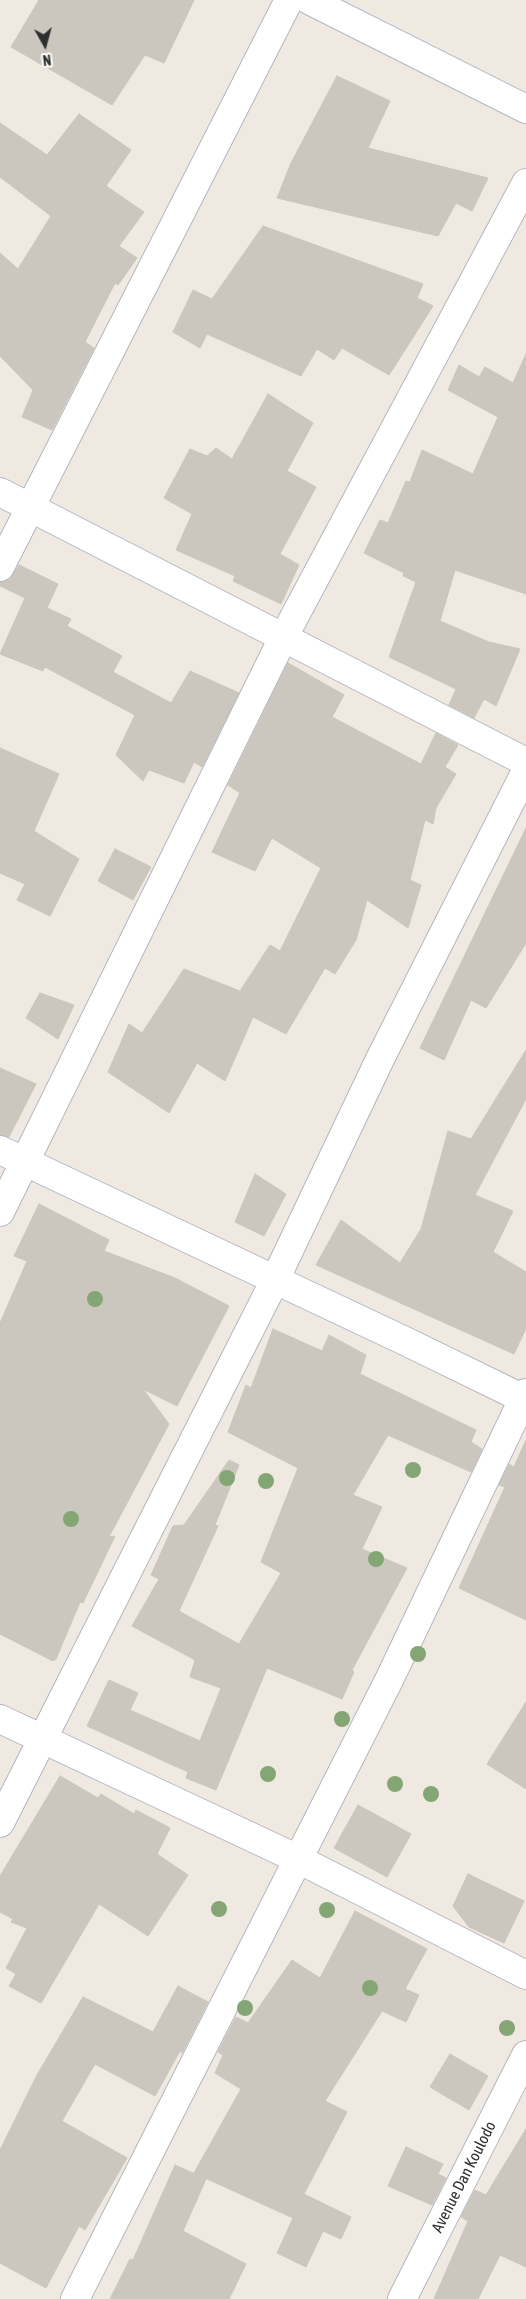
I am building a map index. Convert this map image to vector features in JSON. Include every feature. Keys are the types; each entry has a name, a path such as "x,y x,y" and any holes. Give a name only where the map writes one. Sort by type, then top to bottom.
{"street":[{"path":"0,567 289,0"},
{"path":"309,0 526,109"},
{"path":"0,1212 283,638 526,183"},
{"path":"0,492 526,762"},
{"path":"0,1823 275,1280 381,1057 526,771"},
{"path":"0,1150 525,1398 389,1680 139,2178 75,2299"},
{"path":"0,1720 298,1859 526,1975"},
{"name":"Avenue Dan Koulodo","path":"402,2299 526,2055"}],"building":[{"path":"39,0 194,0 164,63 145,55 112,105 11,47"},
{"path":"337,76 390,101 368,148 488,178 472,211 456,203 438,236 277,198 291,163"},
{"path":"79,114 131,150 106,186 144,212 119,246 137,258 118,285 115,283 85,342 94,348 52,430 22,417 33,390 0,356 0,253 18,269 51,216 0,177 0,123 47,155"},
{"path":"263,226 423,284 417,298 433,306 389,375 342,348 334,360 317,349 301,376 207,334 200,348 173,332 193,290 212,299"},
{"path":"526,354 526,594 455,570 440,621 489,642 520,649 496,706 484,699 474,718 449,705 456,689 389,657 416,582 403,576 404,573 364,553 380,520 388,523 406,481 410,482 422,450 473,474 498,417 448,390 459,365 479,377 485,367 513,383"},
{"path":"268,394 313,423 287,471 316,487 280,554 299,565 281,604 233,581 235,576 176,550 192,514 164,498 190,449 207,456 216,448 232,459"},
{"path":"19,565 58,584 47,608 71,619 67,626 122,656 113,672 171,703 190,671 239,693 202,767 194,762 184,783 149,770 143,781 116,755 135,715 45,667 43,671 0,654 25,598 0,586 0,582 9,580"},
{"path":"288,663 344,695 332,717 421,764 436,733 458,745 445,767 456,774 436,808 433,824 425,820 410,880 421,885 408,928 367,900 356,940 335,974 325,968 286,1034 253,1017 225,1081 197,1063 169,1113 108,1072 129,1024 142,1033 184,969 240,991 270,945 280,951 321,868 272,838 255,871 212,852 240,793 228,785"},
{"path":"0,748 59,774 34,831 79,859 50,916 17,900 25,884 0,873"},
{"path":"526,828 526,943 486,1008 471,1000 444,1060 420,1048"},
{"path":"115,849 151,867 133,900 98,881"},
{"path":"40,993 74,1005 58,1039 26,1018"},
{"path":"526,1050 526,1099 475,1195 513,1211 493,1252 526,1272 526,1328 514,1354 316,1265 341,1220 400,1263 421,1229 448,1131 471,1139"},
{"path":"0,1068 36,1084 9,1137 0,1135"},
{"path":"255,1174 286,1194 264,1236 235,1222"},
{"path":"39,1204 109,1240 104,1251 175,1278 229,1306 177,1406 143,1389 169,1424 109,1537 115,1536 83,1603 80,1602 56,1659 53,1661 0,1634 0,1323 27,1261 14,1256"},
{"path":"273,1329 322,1351 329,1335 366,1355 360,1374 476,1430 471,1442 482,1449 471,1472 388,1435 353,1495 382,1507 362,1549 407,1568 352,1670 354,1672 342,1699 267,1668 216,1790 186,1778 188,1772 87,1726 109,1680 138,1693 130,1710 200,1741 221,1688 190,1677 195,1660 132,1626 159,1579 151,1575 173,1526 184,1525 229,1460 239,1465 215,1525 218,1526 179,1611 239,1644 281,1573 261,1562 298,1468 228,1432 246,1385 251,1388"},
{"path":"526,1440 526,1620 459,1588 505,1487 499,1485 509,1464 514,1467"},
{"path":"526,1702 526,1789 487,1764"},
{"path":"60,1776 98,1798 101,1794 134,1814 136,1810 170,1828 157,1854 188,1875 148,1936 99,1904 41,2003 9,1986 16,1974 6,1968 27,1928 11,1922 13,1919 0,1912 0,1876"},
{"path":"358,1805 411,1834 387,1877 334,1848"},
{"path":"468,1874 524,1901 504,1943 469,1927 453,1906"},
{"path":"355,1911 427,1949 405,1989 419,1995 406,2022 382,2011 325,2101 347,2112 304,2194 351,2217 341,2239 323,2231 306,2267 277,2253 293,2218 194,2173 241,2089 215,2073 223,2055 218,2052 236,2017 248,2023 292,1960 320,1978"},
{"path":"178,1986 208,2002 182,2053 180,2051 155,2096 95,2064 62,2121 127,2158 85,2230 79,2226 46,2288 0,2263 0,2150 37,2075 83,1997 153,2032"},
{"path":"450,2054 488,2076 469,2110 430,2087"},
{"path":"526,2129 526,2267 500,2255 478,2299 434,2299 468,2221 461,2217 475,2190 486,2195"},
{"path":"406,2147 443,2164 438,2174 446,2178 432,2205 388,2186"},
{"path":"175,2165 206,2179 183,2231 246,2264 229,2299 110,2299 130,2259 133,2260"}]}
